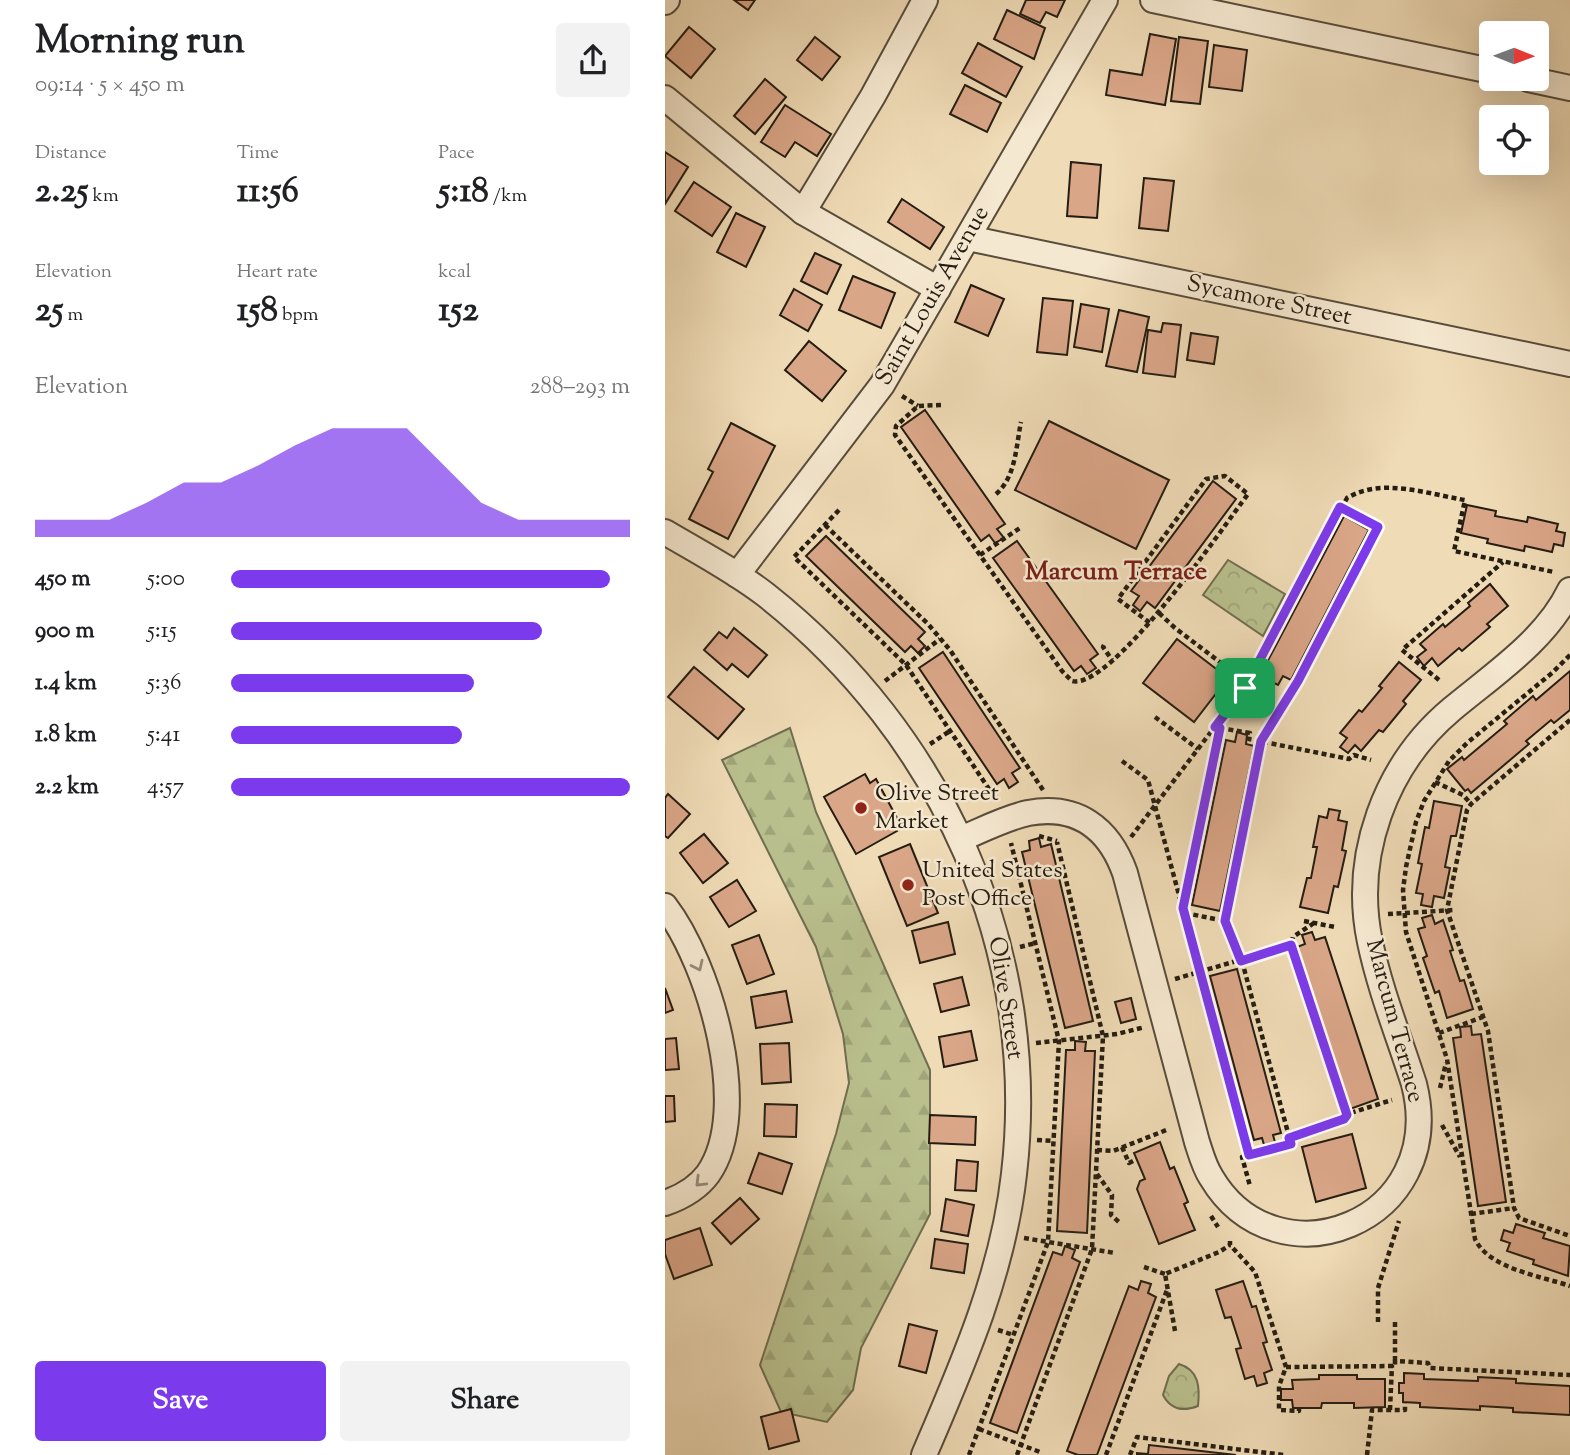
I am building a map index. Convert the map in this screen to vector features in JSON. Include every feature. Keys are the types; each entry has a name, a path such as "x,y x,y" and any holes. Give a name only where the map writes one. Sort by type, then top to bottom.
{"street":[{"path":"803,212 873,96 925,0"},
{"name":"Saint Louis Avenue","path":"737,575 882,385 1105,0"},
{"path":"1153,0 1479,68"},
{"path":"1549,84 1570,88"},
{"path":"665,98 803,212 938,289"},
{"name":"Sycamore Street","path":"968,238 1570,364"},
{"name":"Olive Street","path":"665,532 737,575 796,621 830,652 861,687 915,758 961,839 993,924 1006,971 1017,1056 1015,1173 1006,1226 991,1283 971,1344 924,1455"},
{"name":"Marcum Terrace","path":"961,839 1009,819 1042,812 1070,814 1093,824 1104,834 1118,855 1125,873 1197,1142 1210,1177 1234,1207 1271,1228 1311,1233 1355,1223 1373,1213 1401,1183 1412,1165 1420,1124 1416,1093 1377,967 1366,915 1368,862 1379,811 1389,786 1426,733 1553,620 1562,581"},
{"path":"665,906 686,941 702,976 715,1015 726,1088 724,1141 717,1159 695,1188 665,1203"}],"path":[{"path":"900,395 918,406 941,405"},
{"path":"918,406 896,426 895,435 1062,671 1072,681 1083,682 1091,678 1150,623 1248,494 1225,476 1206,479 1116,601 1111,596"},
{"path":"996,494 1003,488 1011,472 1021,422"},
{"path":"1125,846 1245,688 1347,498 1358,492 1381,487 1465,500 1454,551 1504,561 1562,581"},
{"path":"1252,1192 1242,1157 1291,1144 1241,961 1226,921 1261,741 1298,681 1378,527 1340,507"},
{"path":"839,510 794,557 906,665 999,804"},
{"path":"825,525 940,639 1045,794"},
{"path":"980,555 1020,528"},
{"path":"1439,680 1402,650 1504,561"},
{"path":"1118,598 1150,623"},
{"path":"1159,613 1229,669 1230,676 1245,688"},
{"path":"881,684 940,639"},
{"path":"1104,645 1112,660"},
{"path":"1570,655 1458,751 1434,780 1420,811 1410,844 1403,890 1403,913 1412,952 1447,1059 1475,1239 1490,1258 1570,1286"},
{"path":"1154,717 1198,749"},
{"path":"1570,720 1467,810 1450,910 1488,1031 1514,1208 1518,1218 1570,1236"},
{"path":"1218,727 1250,733 1249,739 1349,759 1354,755 1371,760"},
{"path":"1184,910 1218,727"},
{"path":"928,746 950,731"},
{"path":"1122,761 1148,780 1249,1155"},
{"path":"1434,780 1463,795 1471,804"},
{"path":"1017,1455 1092,1249 1103,1036 1057,842"},
{"path":"1184,910 1235,923"},
{"path":"1383,914 1450,910"},
{"path":"1304,921 1335,927"},
{"path":"1314,923 1293,937 1291,945 1347,1115"},
{"path":"1016,948 1036,943"},
{"path":"1170,981 1291,945"},
{"path":"1439,1033 1483,1017"},
{"path":"1032,1044 1103,1036 1147,1026"},
{"path":"1437,1097 1447,1059"},
{"path":"1289,1138 1397,1099"},
{"path":"1440,1121 1463,1162"},
{"path":"1097,1150 1113,1151 1177,1126"},
{"path":"1033,1140 1053,1141"},
{"path":"1122,1147 1129,1163 1137,1159"},
{"path":"1096,1173 1112,1195 1111,1215 1119,1222"},
{"path":"1471,1214 1514,1208"},
{"path":"1211,1215 1218,1227"},
{"path":"1378,1322 1378,1288 1400,1217"},
{"path":"1020,1237 1115,1253"},
{"path":"1144,1267 1165,1273 1219,1252 1230,1243 1255,1272 1286,1367 1279,1386 1279,1410 1299,1411 1299,1408"},
{"path":"1165,1273 1175,1331"},
{"path":"1106,1455 1167,1290"},
{"path":"1390,1410 1395,1322"},
{"path":"994,1329 1014,1335"},
{"path":"1286,1367 1428,1363 1430,1368 1570,1375"},
{"path":"1367,1455 1372,1410 1405,1410 1405,1402"},
{"path":"979,1429 1040,1452"},
{"path":"1130,1455 1137,1437 1284,1455"}],"green space":[{"path":"1228,560 1285,594 1263,636 1203,595"},
{"path":"790,728 816,812 930,1070 930,1214 861,1348 853,1390 827,1422 781,1412 760,1365 836,1134 849,1083 843,1034 816,947 722,760"},
{"path":"1179,1364 1191,1370 1197,1380 1198,1406 1187,1409 1174,1407 1163,1395 1169,1376"}],"building":[{"path":"734,0 755,0 748,10"},
{"path":"1026,0 1065,0 1057,17 1046,12 1040,23 1020,14"},
{"path":"1007,10 1045,28 1034,59 994,39"},
{"path":"689,27 715,49 691,78 665,56"},
{"path":"1150,34 1176,39 1165,105 1106,95 1110,70 1142,75"},
{"path":"815,37 840,57 822,80 797,60"},
{"path":"1179,37 1208,41 1200,104 1171,101"},
{"path":"978,43 1022,67 1006,97 962,73"},
{"path":"1214,45 1247,50 1242,91 1209,87"},
{"path":"765,79 786,97 755,134 734,116"},
{"path":"965,85 1001,103 987,132 950,114"},
{"path":"785,105 831,134 817,156 795,142 785,157 761,142"},
{"path":"665,152 688,167 665,204"},
{"path":"1071,162 1101,165 1097,218 1067,216"},
{"path":"1144,178 1174,181 1168,231 1139,228"},
{"path":"694,182 731,207 712,236 675,211"},
{"path":"902,199 944,227 930,249 888,222"},
{"path":"736,213 765,227 746,267 717,252"},
{"path":"815,253 841,265 827,294 801,281"},
{"path":"853,276 895,293 881,328 839,310"},
{"path":"971,285 1004,299 988,336 955,322"},
{"path":"794,289 822,305 808,331 780,315"},
{"path":"1043,298 1073,301 1067,355 1037,352"},
{"path":"1081,304 1109,309 1102,352 1074,347"},
{"path":"1119,310 1149,317 1137,372 1106,366"},
{"path":"1163,323 1181,325 1175,377 1143,373 1148,330 1161,332"},
{"path":"1191,333 1218,337 1214,364 1187,360"},
{"path":"809,341 846,371 822,401 785,370"},
{"path":"925,410 1005,524 997,529 1004,538 995,543 989,535 981,541 901,427"},
{"path":"1049,421 1169,480 1136,549 1015,490"},
{"path":"731,423 775,446 728,539 689,519 713,472 708,469"},
{"path":"1213,481 1236,499 1155,608 1147,602 1140,611 1133,605 1139,596 1131,591"},
{"path":"1467,505 1496,511 1495,516 1527,522 1528,517 1558,524 1556,531 1565,533 1563,546 1554,544 1552,552 1525,546 1524,551 1487,543 1488,539 1461,533"},
{"path":"1344,516 1369,530 1291,680 1283,676 1278,685 1268,680 1273,671 1265,666"},
{"path":"826,536 925,632 918,639 925,646 918,653 911,646 905,652 806,556"},
{"path":"1017,541 1098,654 1090,660 1096,668 1087,674 1081,666 1074,671 993,558"},
{"path":"1490,584 1508,606 1487,624 1490,627 1462,651 1459,648 1438,666 1432,658 1424,666 1417,657 1426,650 1420,644 1470,606 1468,603"},
{"path":"734,628 767,655 748,677 732,664 727,670 704,650 719,632 727,638"},
{"path":"1177,639 1228,678 1194,722 1143,683"},
{"path":"943,652 1020,768 1012,773 1018,782 1009,788 1004,779 997,784 919,668"},
{"path":"1399,662 1421,680 1403,701 1406,704 1383,732 1379,730 1361,751 1355,745 1348,753 1340,747 1347,738 1340,733 1382,688 1379,686"},
{"path":"694,667 744,709 718,739 668,697"},
{"path":"1570,671 1570,710 1554,723 1551,720 1526,741 1529,744 1471,793 1468,789 1465,791 1447,769 1462,757 1464,760 1507,724 1504,721 1533,696 1536,700"},
{"path":"1237,732 1247,735 1246,744 1254,746 1220,911 1192,905 1226,740 1235,742"},
{"name":"Olive Street Market","path":"865,774 870,783 876,779 897,818 891,822 897,831 856,854 824,797"},
{"path":"668,794 690,814 668,838 665,836 665,798"},
{"path":"1434,801 1462,806 1456,836 1451,836 1445,867 1450,868 1444,898 1434,896 1432,907 1421,905 1423,894 1416,893 1425,827 1429,828"},
{"path":"1329,809 1340,811 1338,820 1347,822 1342,850 1346,851 1338,887 1334,886 1328,913 1300,907 1307,878 1311,878 1319,816 1327,818"},
{"path":"704,834 728,863 703,883 680,853"},
{"path":"1039,838 1041,847 1051,844 1093,1021 1065,1028 1022,852 1030,850 1029,841"},
{"name":"United States Post Office","path":"910,844 938,913 907,926 879,857"},
{"path":"737,880 756,911 729,927 710,897"},
{"path":"1432,915 1435,924 1443,920 1460,981 1464,980 1473,1009 1447,1018 1439,991 1435,993 1423,958 1427,956 1418,929 1425,927 1422,918"},
{"path":"948,922 955,954 920,963 912,931"},
{"path":"1312,932 1315,940 1325,937 1378,1099 1350,1109 1297,947 1305,944 1302,935"},
{"path":"759,935 774,974 747,984 732,945"},
{"path":"1237,969 1281,1133 1273,1135 1276,1146 1265,1148 1262,1138 1254,1140 1210,976"},
{"path":"962,977 969,1005 941,1012 934,984"},
{"path":"665,988 673,1010 665,1013"},
{"path":"786,991 792,1022 756,1028 751,997"},
{"path":"1131,998 1136,1019 1121,1023 1115,1002"},
{"path":"1471,1026 1472,1035 1481,1034 1506,1202 1478,1206 1453,1038 1461,1037 1460,1027"},
{"path":"971,1031 977,1060 944,1067 939,1037"},
{"path":"676,1038 679,1069 665,1070 665,1039"},
{"path":"1075,1041 1086,1042 1085,1051 1095,1051 1087,1233 1057,1231 1066,1050 1075,1050"},
{"path":"789,1043 791,1082 762,1084 760,1044"},
{"path":"665,1096 674,1096 675,1121 665,1122"},
{"path":"765,1104 797,1105 796,1137 764,1136"},
{"path":"930,1115 976,1117 975,1145 929,1143"},
{"path":"1352,1134 1366,1188 1316,1202 1302,1147"},
{"path":"1160,1142 1170,1169 1174,1167 1188,1202 1184,1204 1195,1230 1159,1244 1137,1189 1140,1181 1145,1179 1134,1153"},
{"path":"759,1153 792,1164 782,1194 748,1183"},
{"path":"957,1160 978,1162 976,1191 955,1190"},
{"path":"740,1198 759,1219 731,1244 712,1223"},
{"path":"946,1199 974,1205 968,1236 941,1231"},
{"path":"1516,1224 1545,1233 1543,1238 1570,1246 1568,1276 1533,1264 1534,1260 1507,1251 1510,1243 1501,1240 1504,1230 1513,1233"},
{"path":"700,1228 712,1265 674,1279 665,1254 665,1240"},
{"path":"935,1239 968,1244 964,1273 931,1268"},
{"path":"1065,1246 1075,1250 1072,1258 1080,1262 1017,1433 990,1423 1053,1252 1062,1255"},
{"path":"1141,1281 1151,1284 1148,1293 1156,1297 1097,1455 1078,1455 1067,1451 1129,1286 1138,1290"},
{"path":"1243,1281 1252,1307 1256,1306 1267,1342 1263,1343 1272,1370 1264,1373 1267,1383 1257,1386 1254,1376 1245,1379 1236,1349 1241,1348 1231,1317 1225,1318 1216,1290"},
{"path":"909,1324 937,1331 926,1373 899,1366"},
{"path":"1404,1373 1424,1374 1424,1379 1478,1381 1478,1377 1516,1379 1516,1383 1570,1386 1570,1415 1513,1412 1513,1408 1480,1406 1480,1410 1420,1407 1420,1403 1403,1402 1399,1383 1404,1383"},
{"path":"1319,1375 1357,1375 1357,1379 1385,1379 1385,1407 1354,1408 1354,1403 1322,1403 1321,1408 1293,1408 1292,1400 1281,1400 1281,1389 1293,1389 1292,1380 1319,1379"},
{"path":"791,1409 799,1441 769,1449 761,1417"},
{"path":"1149,1445 1236,1455 1137,1455 1148,1454"}],"place":[{"name":"Olive Street Market","path":"861,808"},
{"name":"United States Post Office","path":"908,885"}],"district":[{"name":"Marcum Terrace","path":"1116,572"}],"route":[{"path":"1340,507 1378,527 1298,681 1261,741 1225,921 1241,961 1291,945 1347,1115 1344,1119 1289,1138 1291,1144 1249,1155 1183,908 1220,728 1215,727 1245,688 1340,507"}]}
